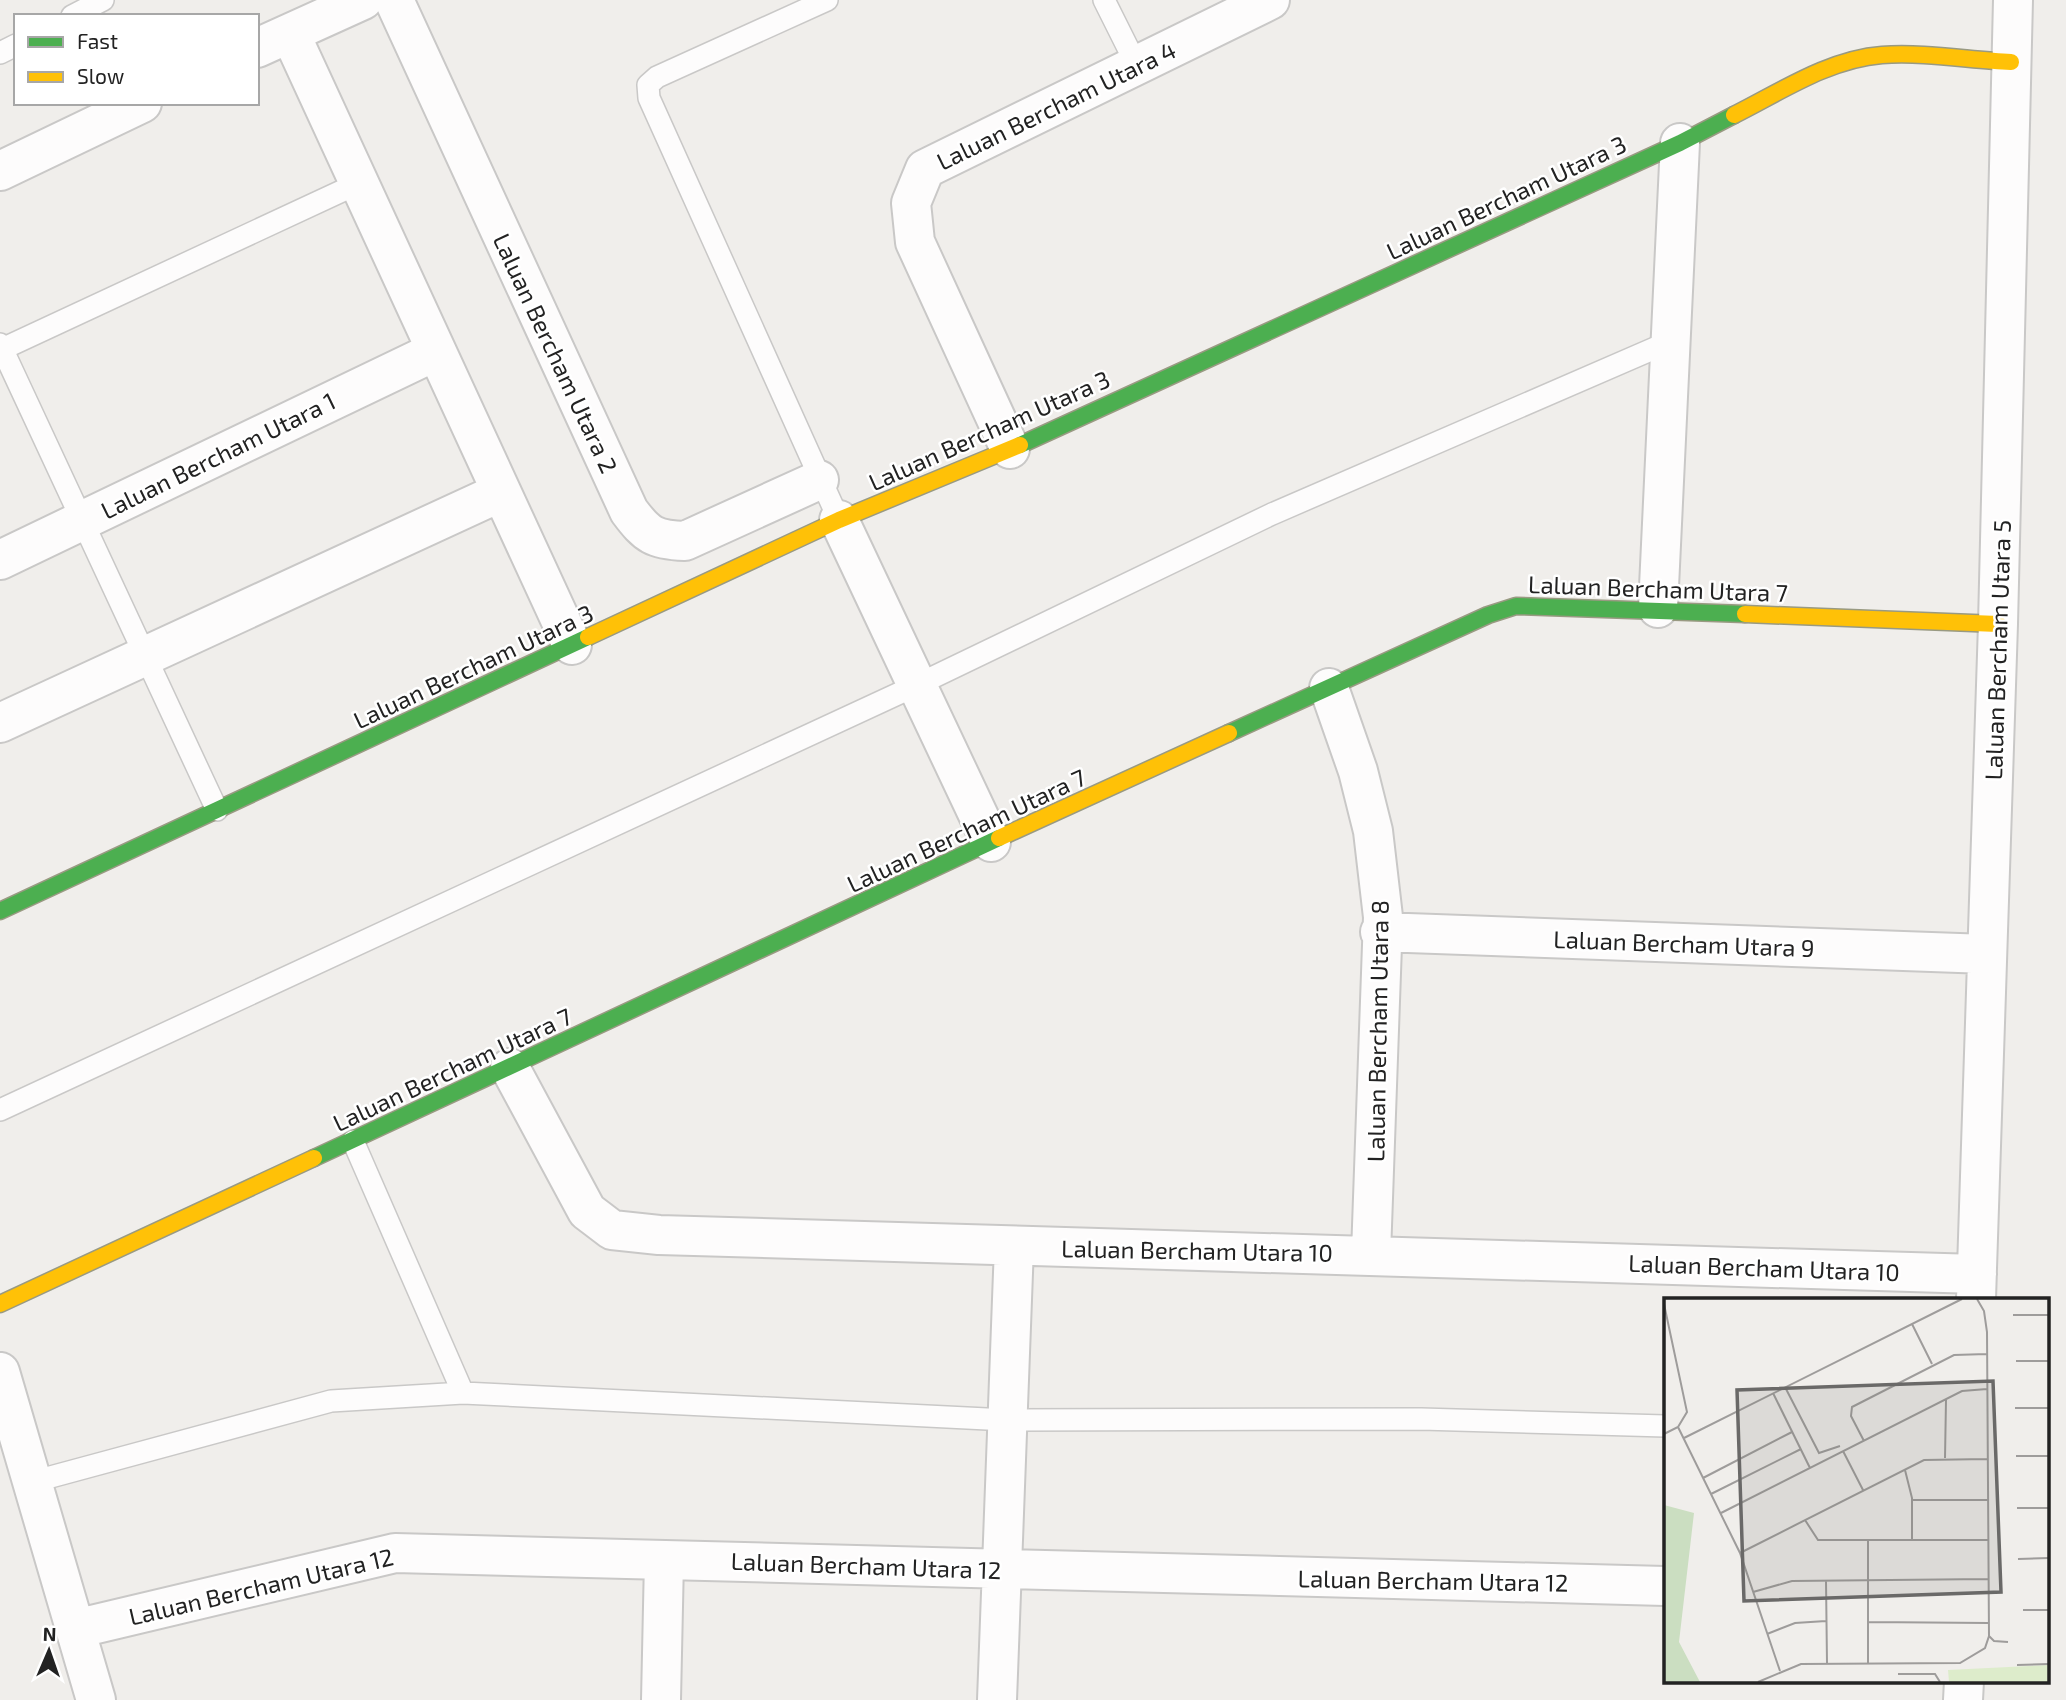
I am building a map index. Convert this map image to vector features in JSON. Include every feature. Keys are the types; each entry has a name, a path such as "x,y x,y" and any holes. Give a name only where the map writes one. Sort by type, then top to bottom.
{"street":[{"path":"363,0 274,41 359,183 572,645"},
{"name":"Laluan Bercham Utara 2","path":"394,0 629,511 644,531 663,540 685,541 819,480"},
{"name":"Laluan Bercham Utara 4","path":"1010,449 915,242 911,203 925,169 1270,0"},
{"name":"Laluan Bercham Utara 5","path":"1976,1287 1998,624 2013,0"},
{"name":"Laluan Bercham Utara 3","path":"0,911 839,520 1010,449 1680,142 1815,74 1843,63 1882,55 2011,62"},
{"path":"0,171 138,105"},
{"path":"1658,608 1680,142"},
{"name":"Laluan Bercham Utara 1","path":"0,560 436,351"},
{"path":"0,723 501,492"},
{"path":"839,520 991,842"},
{"name":"Laluan Bercham Utara 7","path":"0,1304 991,842 1488,615 1516,606 1658,608 1998,624"},
{"name":"Laluan Bercham Utara 8","path":"1329,688 1358,771 1373,831 1383,917 1380,932 1371,1254"},
{"name":"Laluan Bercham Utara 9","path":"1380,932 1987,954"},
{"name":"Laluan Bercham Utara 10","path":"510,1068 587,1211 612,1230 659,1235 1371,1254 1976,1287"},
{"path":"997,1700 1013,1246"},
{"path":"0,1372 96,1700"},
{"name":"Laluan Bercham Utara 12","path":"75,1629 395,1553 1664,1586"},
{"path":"661,1700 664,1560"},
{"path":"1963,1700 1964,1682"}],"lane":[{"path":"76,14 103,0"},
{"path":"827,0 657,77 648,85 649,98 839,520"},
{"path":"1104,0 1137,66"},
{"path":"217,810 1,348 359,183"},
{"path":"0,1110 917,685 1272,514 1669,342"},
{"path":"353,1141 463,1393"},
{"path":"32,1482 331,1401 463,1393 1007,1420 1422,1419 1664,1426"}],"traffic: fast":[{"path":"1020,445 1680,143 1734,115"},
{"path":"1229,733 1488,615 1516,606 1745,614"},
{"path":"0,911 588,637"},
{"path":"314,1158 999,838"}],"traffic: slow":[{"path":"1734,115 1805,78 1862,58 1914,55 2011,62"},
{"path":"588,637 839,520 1020,445"},
{"path":"1745,614 1998,624"},
{"path":"999,838 1229,733"},
{"path":"0,1304 314,1158"}]}
